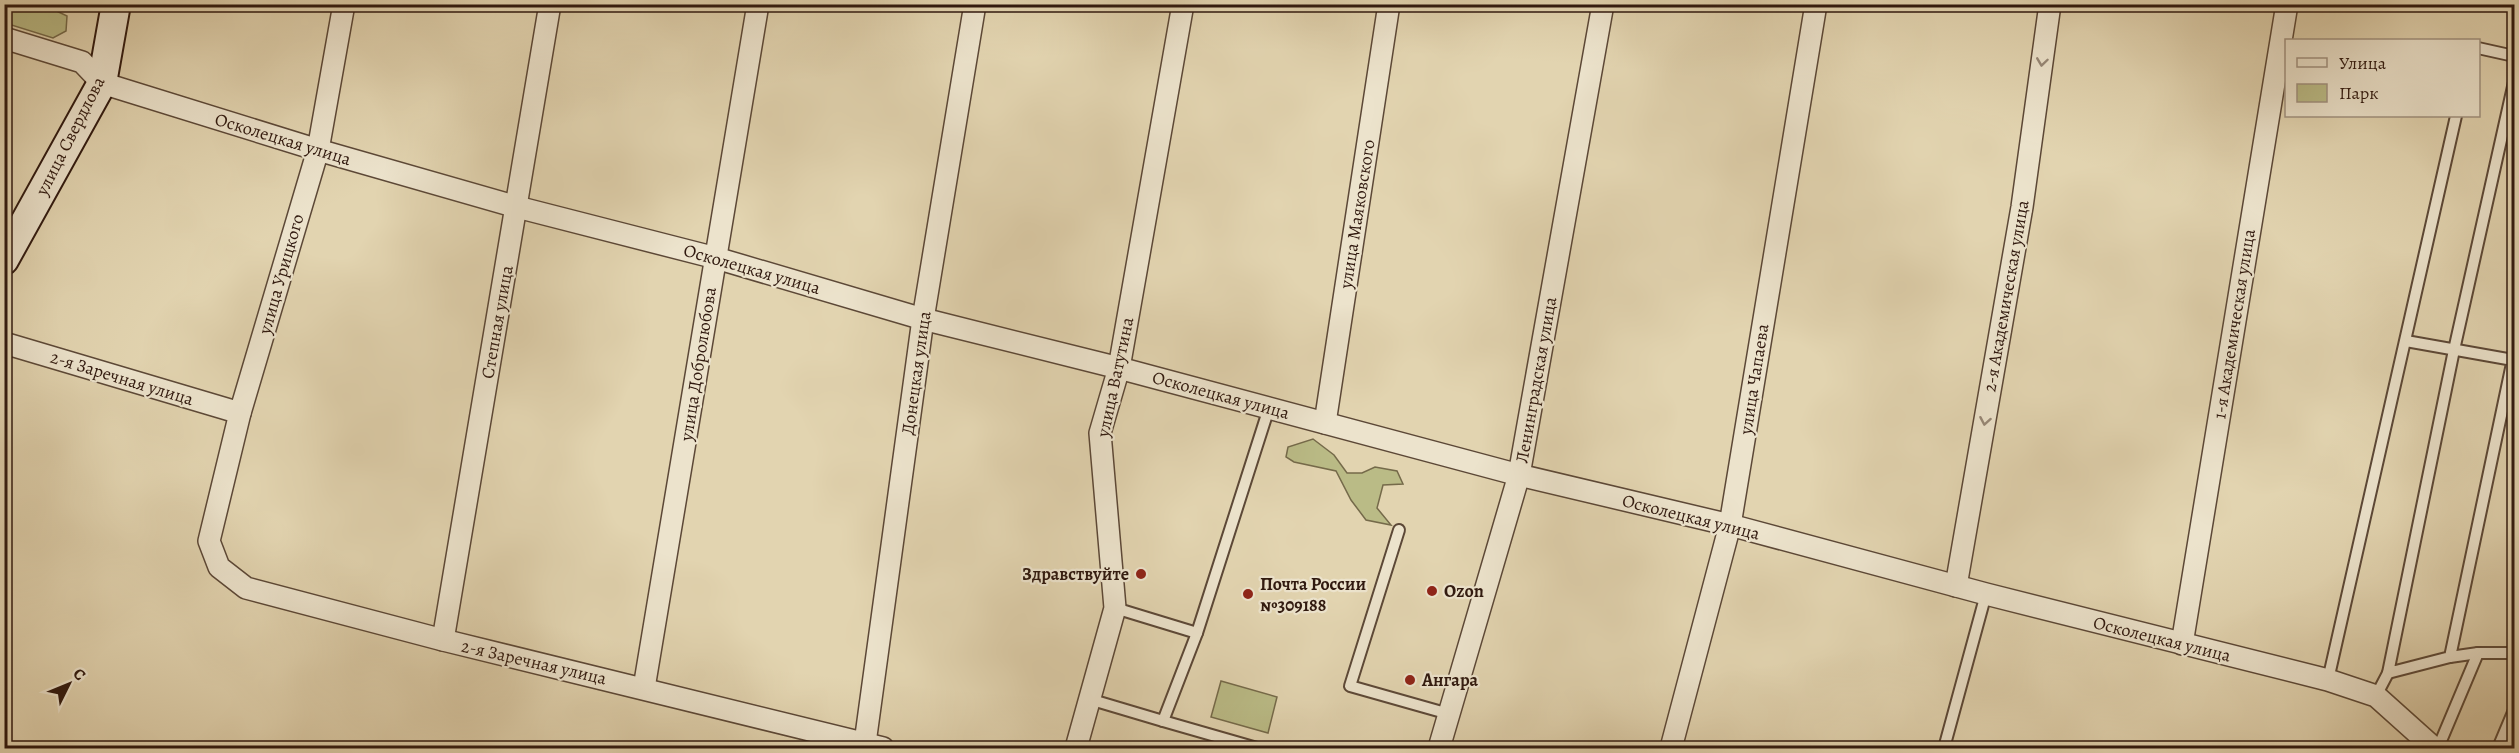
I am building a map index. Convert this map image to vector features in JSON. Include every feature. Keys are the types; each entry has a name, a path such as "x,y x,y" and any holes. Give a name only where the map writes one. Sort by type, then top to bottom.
{"main road":[{"name":"улица Свердлова","path":"4,260 102,83 116,4"}],"street":[{"name":"улица Урицкого","path":"209,540 240,413 318,150 344,4"},
{"name":"Степная улица","path":"443,640 550,4"},
{"name":"улица Добролюбова","path":"644,688 758,4"},
{"name":"Донецкая улица","path":"874,746 923,319 975,4"},
{"name":"улица Ватутина","path":"1076,748 1115,608 1100,433 1119,368 1183,4"},
{"name":"улица Маяковского","path":"1325,423 1389,4"},
{"name":"Ленинградская улица","path":"1439,748 1519,475 1604,4"},
{"name":"улица Чапаева","path":"1671,748 1730,525 1816,4"},
{"name":"2-я Академическая улица","path":"1956,586 2022,207 2050,4"},
{"name":"1-я Академическая улица","path":"2182,644 2287,4"},
{"name":"Осколецкая улица","path":"4,38 82,62 102,83 318,150 517,207 716,258 923,319 1119,368 1519,475 1730,525 1986,594 2328,680 2376,696 2434,748"},
{"name":"2-я Заречная улица","path":"4,343 240,413"},
{"name":"2-я Заречная улица","path":"209,540 219,567 246,588 443,640 874,746"}],"lane":[{"path":"2480,48 2514,56"},
{"path":"2376,696 2388,673 2454,350 2514,82"},
{"path":"2328,680 2456,117"},
{"path":"2406,341 2454,350 2514,357 2450,657"},
{"path":"1163,721 1197,633 1269,408"},
{"path":"1399,530 1350,686 1449,714"},
{"path":"1944,748 1986,594"},
{"path":"1115,608 1197,633"},
{"path":"2388,673 2450,657 2478,653 2514,652"},
{"path":"2438,748 2478,653"},
{"path":"1089,699 1257,748"},
{"path":"2498,748 2514,710"}],"green space":[{"path":"4,5 44,5 67,16 66,31 53,38 5,23"},
{"path":"1313,439 1334,455 1347,473 1362,473 1375,467 1397,471 1403,484 1383,485 1377,508 1391,525 1366,520 1351,500 1336,471 1294,462 1286,457 1288,447"},
{"path":"1221,681 1277,697 1268,733 1211,717"}],"place":[{"name":"Здравствуйте","path":"1141,574"},
{"name":"Ozon","path":"1432,591"},
{"name":"Почта России №309188","path":"1248,594"},
{"name":"Ангара","path":"1410,680"}]}
